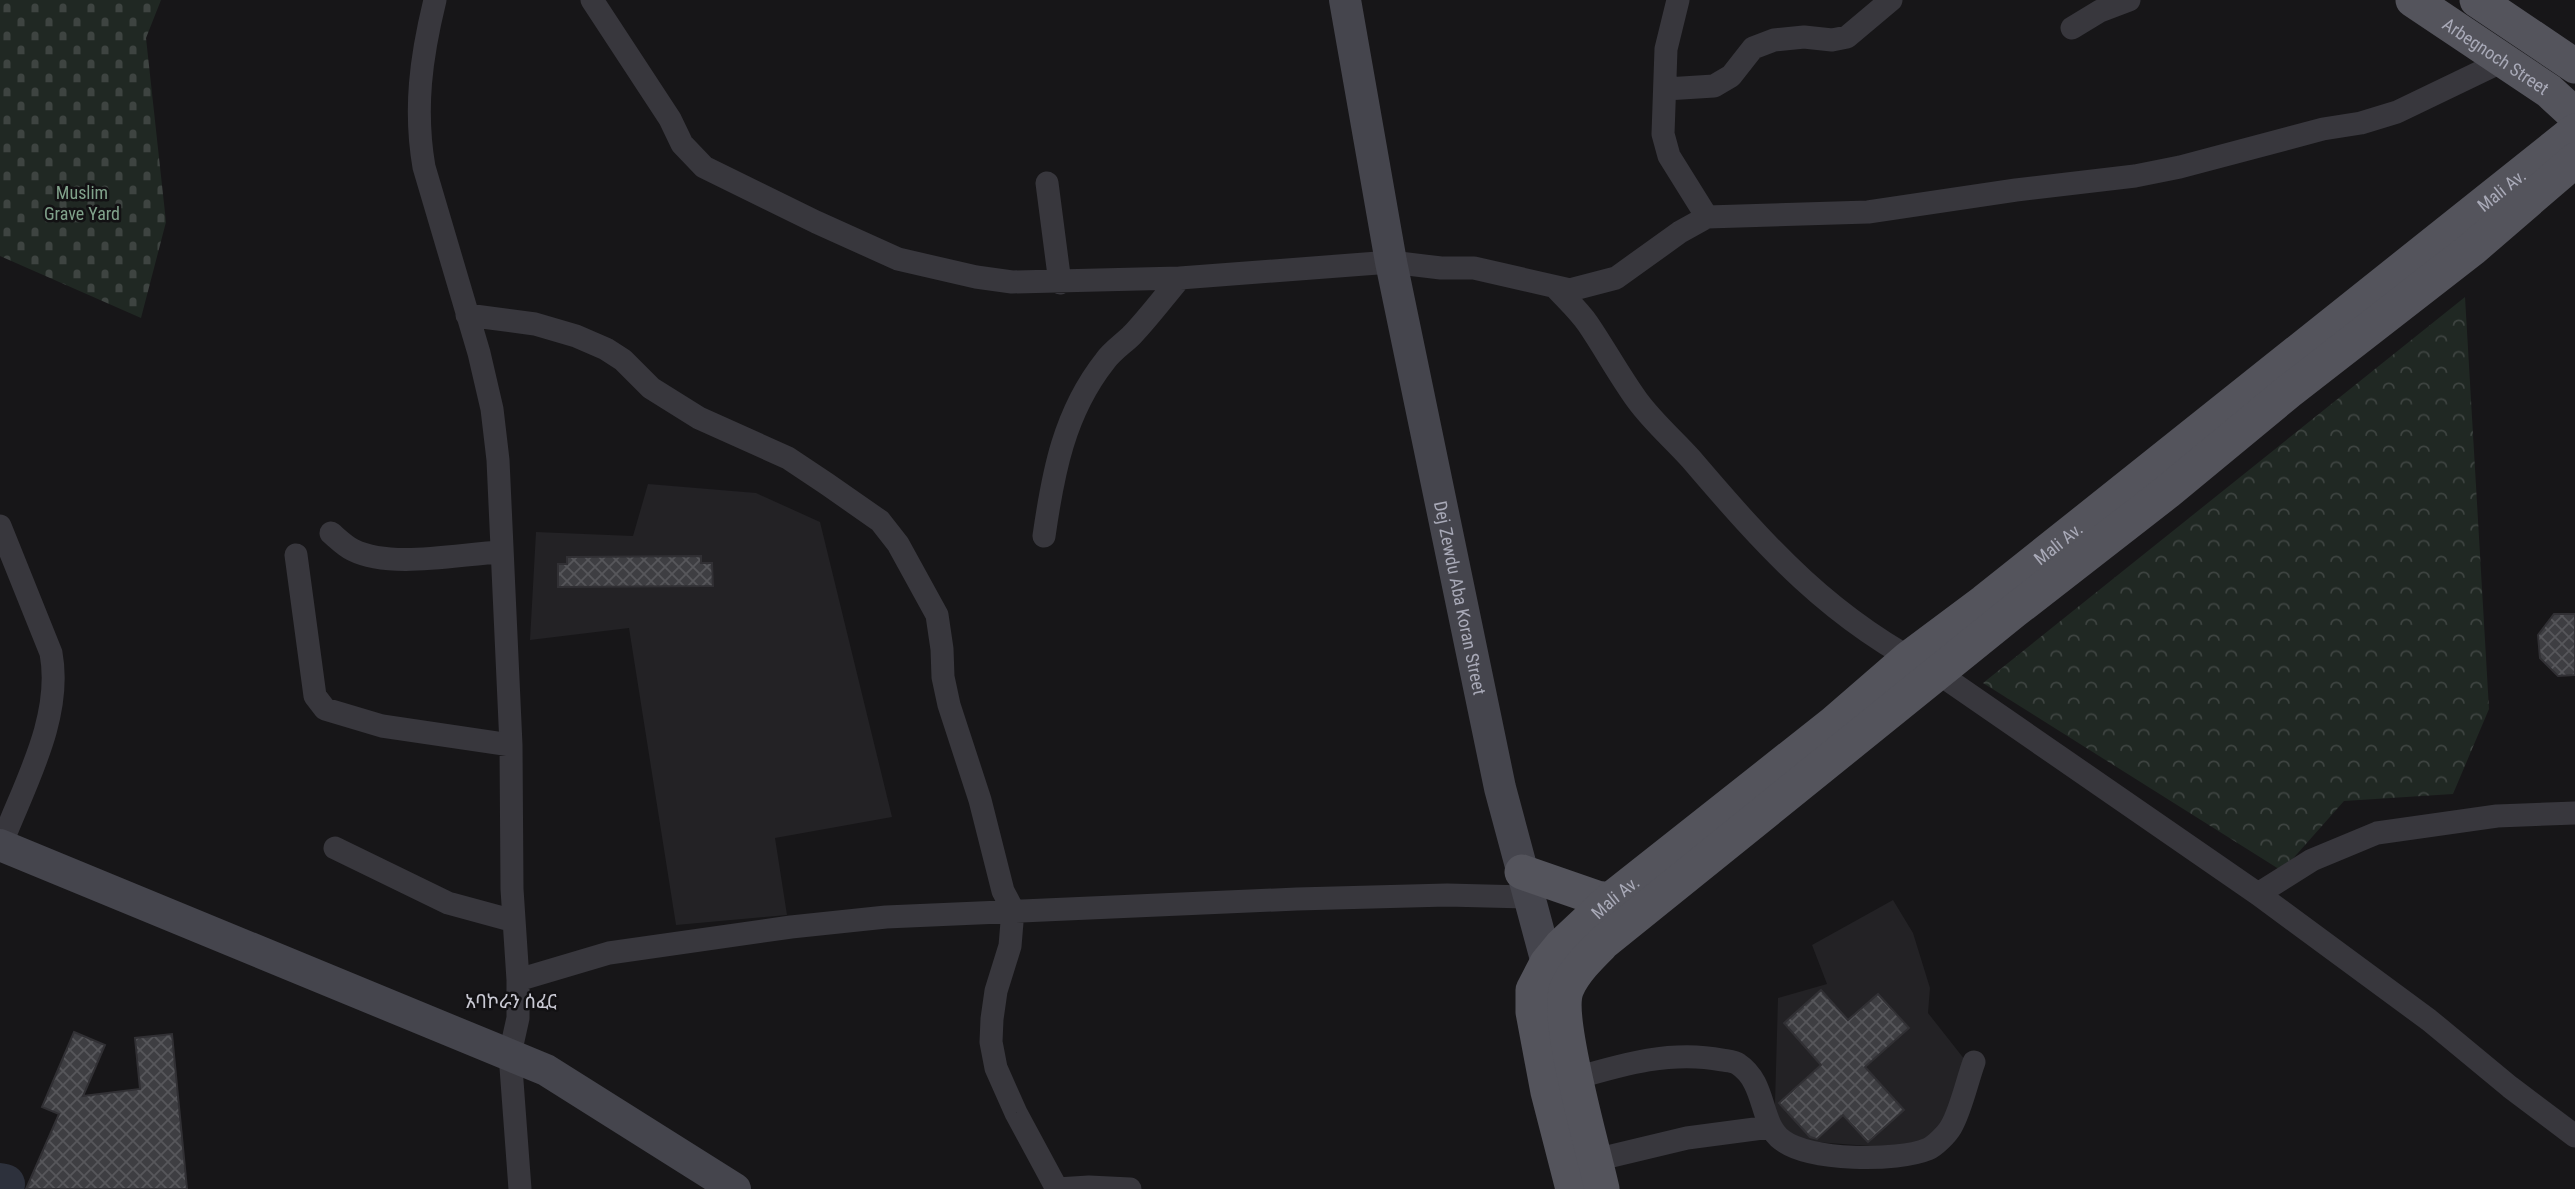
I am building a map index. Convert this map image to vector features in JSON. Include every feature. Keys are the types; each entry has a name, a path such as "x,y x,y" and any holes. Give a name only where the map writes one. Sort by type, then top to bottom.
{"main road":[{"name":"Dej Zewdu Aba Koran Street","path":"1345,0 1391,262 1500,788 1525,884 1557,976"},
{"name":"Arbegnoch Street","path":"2413,0 2549,91 2575,115"},
{"name":"Arbegnoch Street","path":"2477,0 2575,66"},
{"name":"Mali Av.","path":"2464,238 2575,131"},
{"name":"Mali Av.","path":"1557,976 1584,963 1604,942 1923,666 2464,238 2575,160"},
{"name":"Mali Av.","path":"1557,976 1561,946 1610,900 1834,723 1923,666"},
{"path":"0,845 546,1070 735,1189"},
{"path":"1525,884 1610,900"},
{"path":"1573,1189 1548,1092 1533,1012 1533,990 1557,976 1576,1078 1599,1175"}],"street":[{"path":"435,0 418,85 419,141 424,167 479,353 492,410 498,460 518,981 518,1018 510,1054 520,1189"},
{"path":"592,0 670,119 682,144 705,167 898,259 976,277 1012,282 1060,283 1180,278 1391,262 1441,268 1474,268 1563,289 1616,278 1681,232 1707,218 1868,212 2169,169 2310,132 2385,116 2503,61"},
{"path":"1678,0 1665,49 1663,134 1669,156 1707,218"},
{"path":"1665,89 1714,86 1731,76 1753,48 1774,40 1804,37 1832,40 1847,37 1891,0"},
{"path":"2072,28 2100,11 2129,0"},
{"path":"1047,183 1060,283"},
{"path":"1044,536 1053,473 1064,438 1088,384 1106,359 1131,336 1180,278"},
{"path":"1563,289 1652,419 1682,449 1761,540 1818,594 1861,629 1923,666 2258,894 2429,1020 2575,1136"},
{"path":"467,316 536,324 576,336 606,349 624,360 651,388 699,418 788,458 880,521 910,563 937,615 943,677 949,705 980,800 1003,891 1013,910 1010,946 996,991 991,1042 996,1068 1057,1189 1130,1189"},
{"path":"0,526 51,653 55,674 49,722 0,845"},
{"path":"331,533 354,551 380,558 501,552"},
{"path":"296,555 315,695 325,709 382,726 511,745"},
{"path":"2258,894 2312,860 2377,833 2497,816 2575,813"},
{"path":"335,848 448,903 514,921"},
{"path":"518,981 609,953 791,927 886,917 1310,898 1447,895 1525,884"},
{"path":"1576,1078 1627,1063 1674,1056 1709,1057 1737,1063 1754,1081 1764,1102 1770,1127 1783,1141 1815,1154 1889,1158 1930,1149 1951,1128 1974,1062"},
{"path":"1599,1175 1687,1138 1770,1127"}],"shaded area":[{"path":"648,484 756,493 820,522 892,817 775,838 787,915 676,925 629,628 530,640 536,532 633,536"},
{"path":"1893,900 1913,933 1930,988 1928,1013 1965,1060 1962,1113 1923,1150 1774,1139 1778,998 1827,984 1812,945"}],"green space":[{"name":"Muslim Grave Yard","path":"0,0 161,0 146,38 166,222 141,318 0,256"},
{"path":"2465,297 2489,709 2453,794 2344,801 2282,871 1983,683"}],"building":[{"path":"701,556 701,563 712,563 713,586 558,587 558,564 567,564 567,557"},
{"path":"2554,614 2575,614 2575,675 2558,676 2540,658 2538,635"},
{"path":"1821,990 1848,1020 1878,994 1909,1028 1865,1067 1904,1110 1868,1142 1843,1115 1817,1139 1810,1137 1779,1103 1821,1065 1784,1023"},
{"path":"74,1032 105,1045 83,1096 140,1089 135,1038 172,1034 187,1189 26,1189 59,1114 42,1107"}],"waterway":[{"path":"0,1183 5,1184"}],"district":[{"name":"አባኮራን ሰፈር","path":"511,1001"}]}
